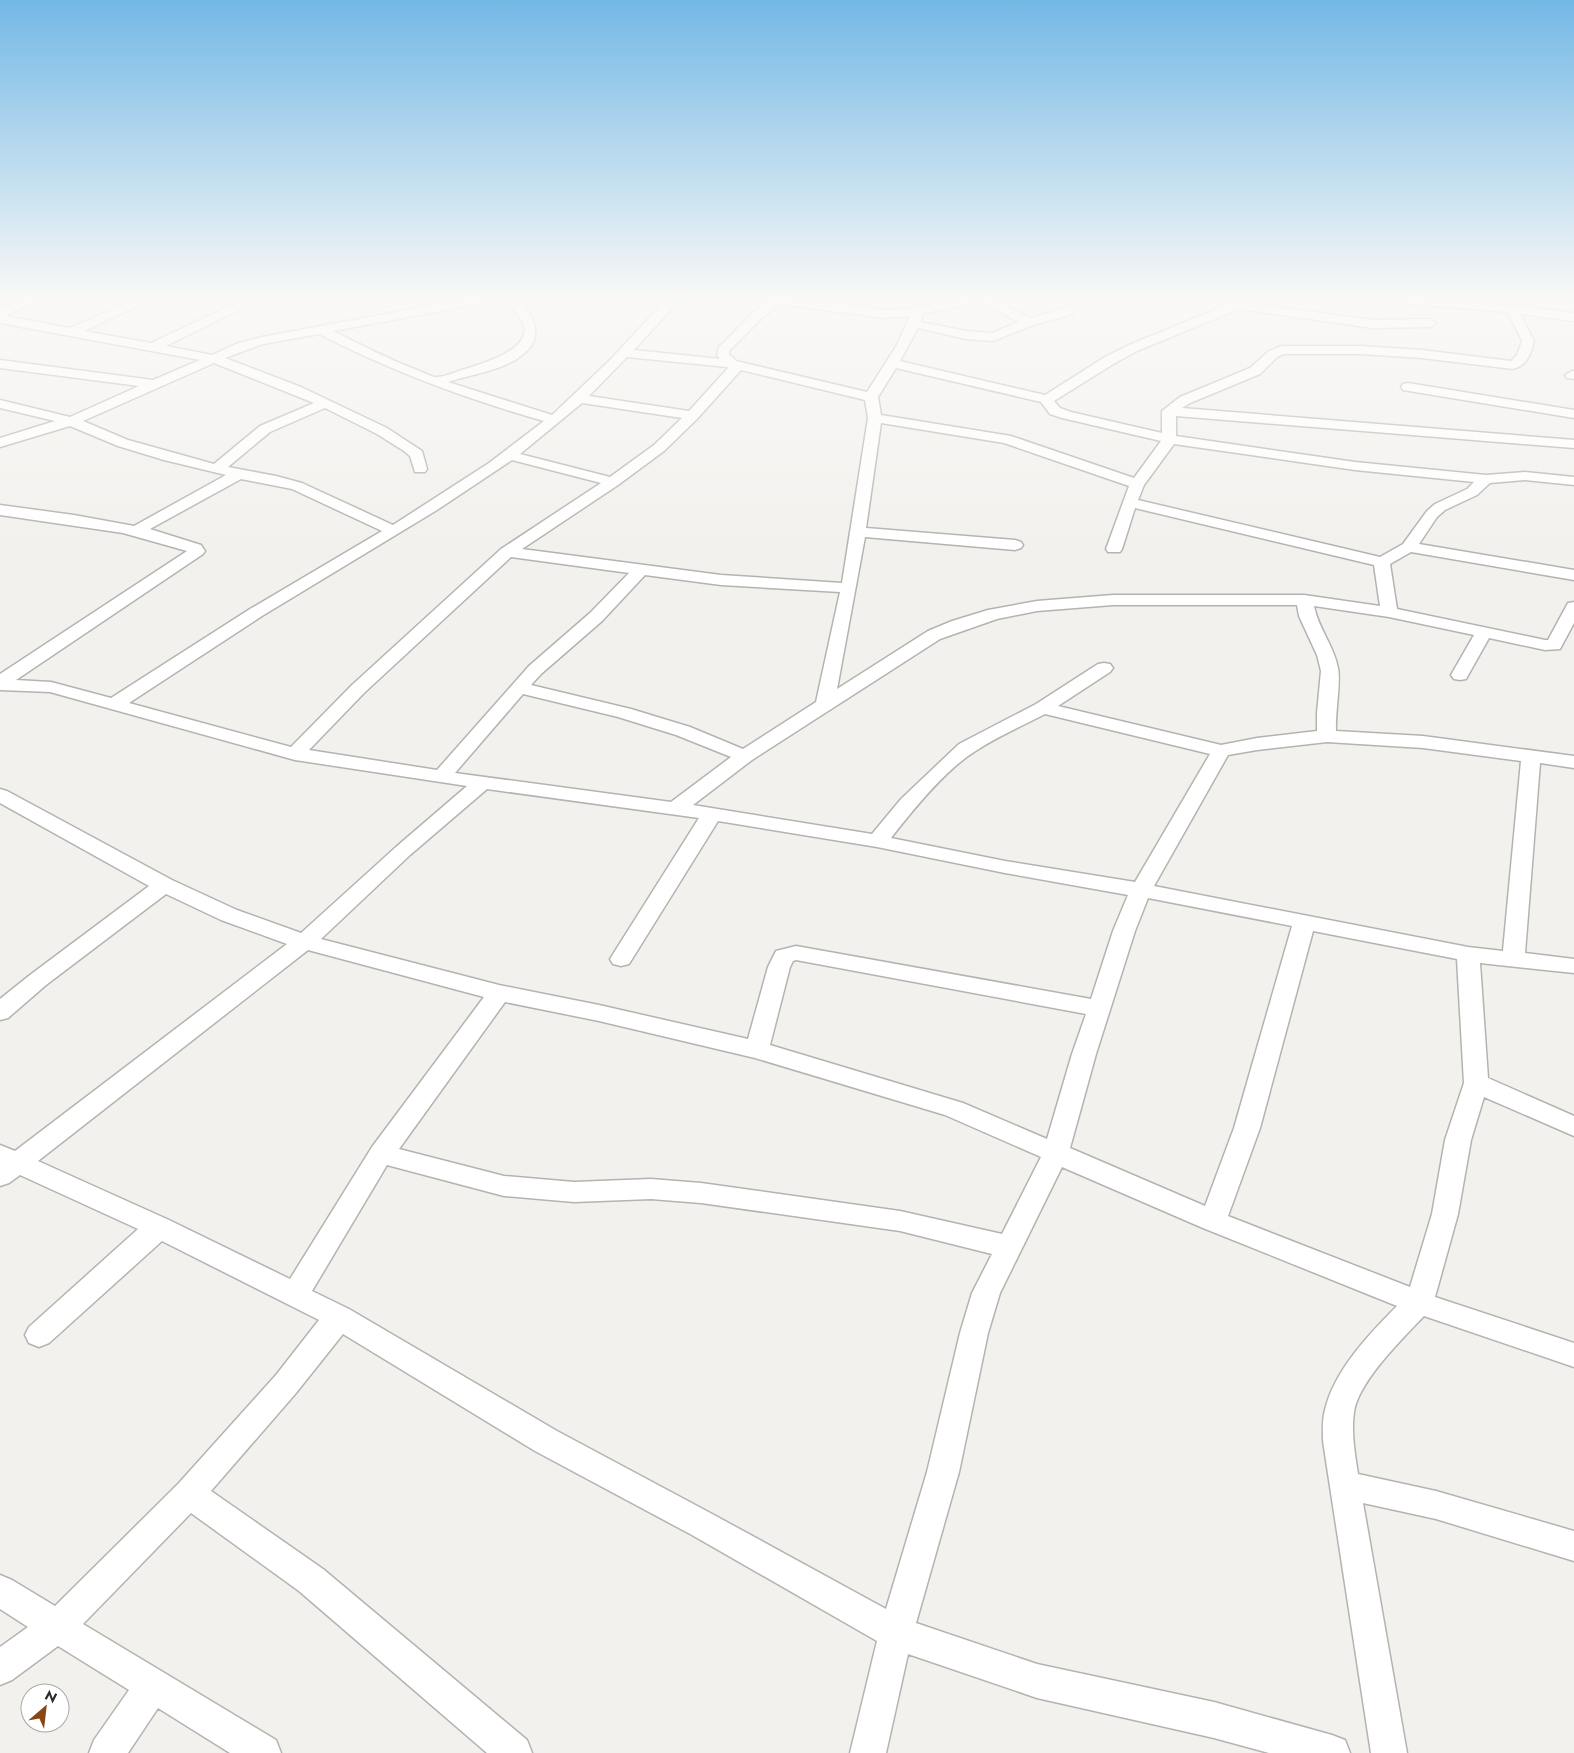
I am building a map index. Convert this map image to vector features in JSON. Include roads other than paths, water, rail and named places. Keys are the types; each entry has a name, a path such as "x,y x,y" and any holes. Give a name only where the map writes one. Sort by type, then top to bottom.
{"street":[{"path":"106,378 154,384"},
{"path":"0,443 72,420 169,378"},
{"path":"269,378 378,428 417,454 420,469"},
{"path":"428,378 501,405 554,420"},
{"path":"437,381 447,378"},
{"path":"113,705 208,642 394,531 509,455 554,420 601,378"},
{"path":"295,754 358,690 507,552 613,482 659,448 727,378"},
{"path":"790,378 871,397"},
{"path":"825,705 849,588 858,532 875,418 871,397 883,378"},
{"path":"956,378 1045,399 1057,395 1083,378"},
{"path":"1169,411 1185,400 1238,378"},
{"path":"1408,387 1574,414"},
{"path":"578,398 692,416"},
{"path":"1045,399 1055,411 1067,415 1169,439 1355,466 1486,479 1525,476 1574,481"},
{"path":"216,469 265,429 325,403"},
{"path":"0,404 72,420 123,443 216,469 276,480 297,486 394,531"},
{"path":"1114,549 1129,502 1137,484 1169,439 1169,411"},
{"path":"1169,411 1574,444"},
{"path":"875,418 1006,440 1039,449 1137,484"},
{"path":"509,455 613,482"},
{"path":"136,531 239,474"},
{"path":"1129,502 1382,562 1409,547 1432,514 1472,492 1486,479"},
{"path":"0,510 56,517 136,531 185,544 195,548 197,551 0,684"},
{"path":"858,532 1015,545"},
{"path":"1409,547 1574,575"},
{"path":"507,552 640,571 721,580 849,588"},
{"path":"1382,562 1389,612"},
{"path":"441,777 551,654 596,617 640,571"},
{"path":"674,810 745,756 934,635 958,625 994,614 1037,606 1113,600 1304,600 1389,612 1545,645 1554,645 1574,607"},
{"path":"1304,600 1308,616 1326,655 1330,671 1326,713 1327,736"},
{"path":"1460,675 1485,631"},
{"path":"877,841 908,803 948,763 966,748 1043,708 1104,668"},
{"path":"0,684 51,687 295,754 483,784 712,814 877,841 1468,954 1574,966"},
{"path":"519,688 624,712 683,731 745,756"},
{"path":"1043,708 1221,751 1257,744 1327,736 1424,742 1574,762"},
{"path":"868,1753 896,1633 943,1472 974,1333 986,1293 1056,1153 1084,1054 1124,931 1141,890 1166,851 1180,819 1221,751"},
{"path":"1513,959 1532,755"},
{"path":"5,1164 304,942 403,852 483,784"},
{"path":"0,795 164,885 230,915 304,942 499,993 599,1012 757,1050 954,1109 1213,1221 1419,1302 1574,1355"},
{"path":"621,959 712,814"},
{"path":"0,1012 38,980 164,885"},
{"path":"1213,1221 1247,1128 1304,922"},
{"path":"757,1050 779,966 784,956 796,953 1100,1009"},
{"path":"1390,1753 1344,1485 1338,1441 1339,1412 1345,1392 1382,1341 1419,1302 1446,1214 1458,1140 1476,1083 1468,954"},
{"path":"295,1295 381,1154 499,993"},
{"path":"1476,1083 1574,1127"},
{"path":"381,1154 504,1186 574,1192 651,1189 700,1193 900,1221 1009,1247"},
{"path":"5,1164 159,1227 339,1317 546,1441 703,1525 896,1633 1037,1681 1214,1720 1332,1753"},
{"path":"39,1335 159,1227"},
{"path":"0,1668 58,1626 189,1494 286,1384 339,1317"},
{"path":"1344,1485 1436,1505 1574,1546"},
{"path":"189,1494 311,1580 514,1753"},
{"path":"0,1591 263,1753"},
{"path":"107,1753 153,1684"}]}
